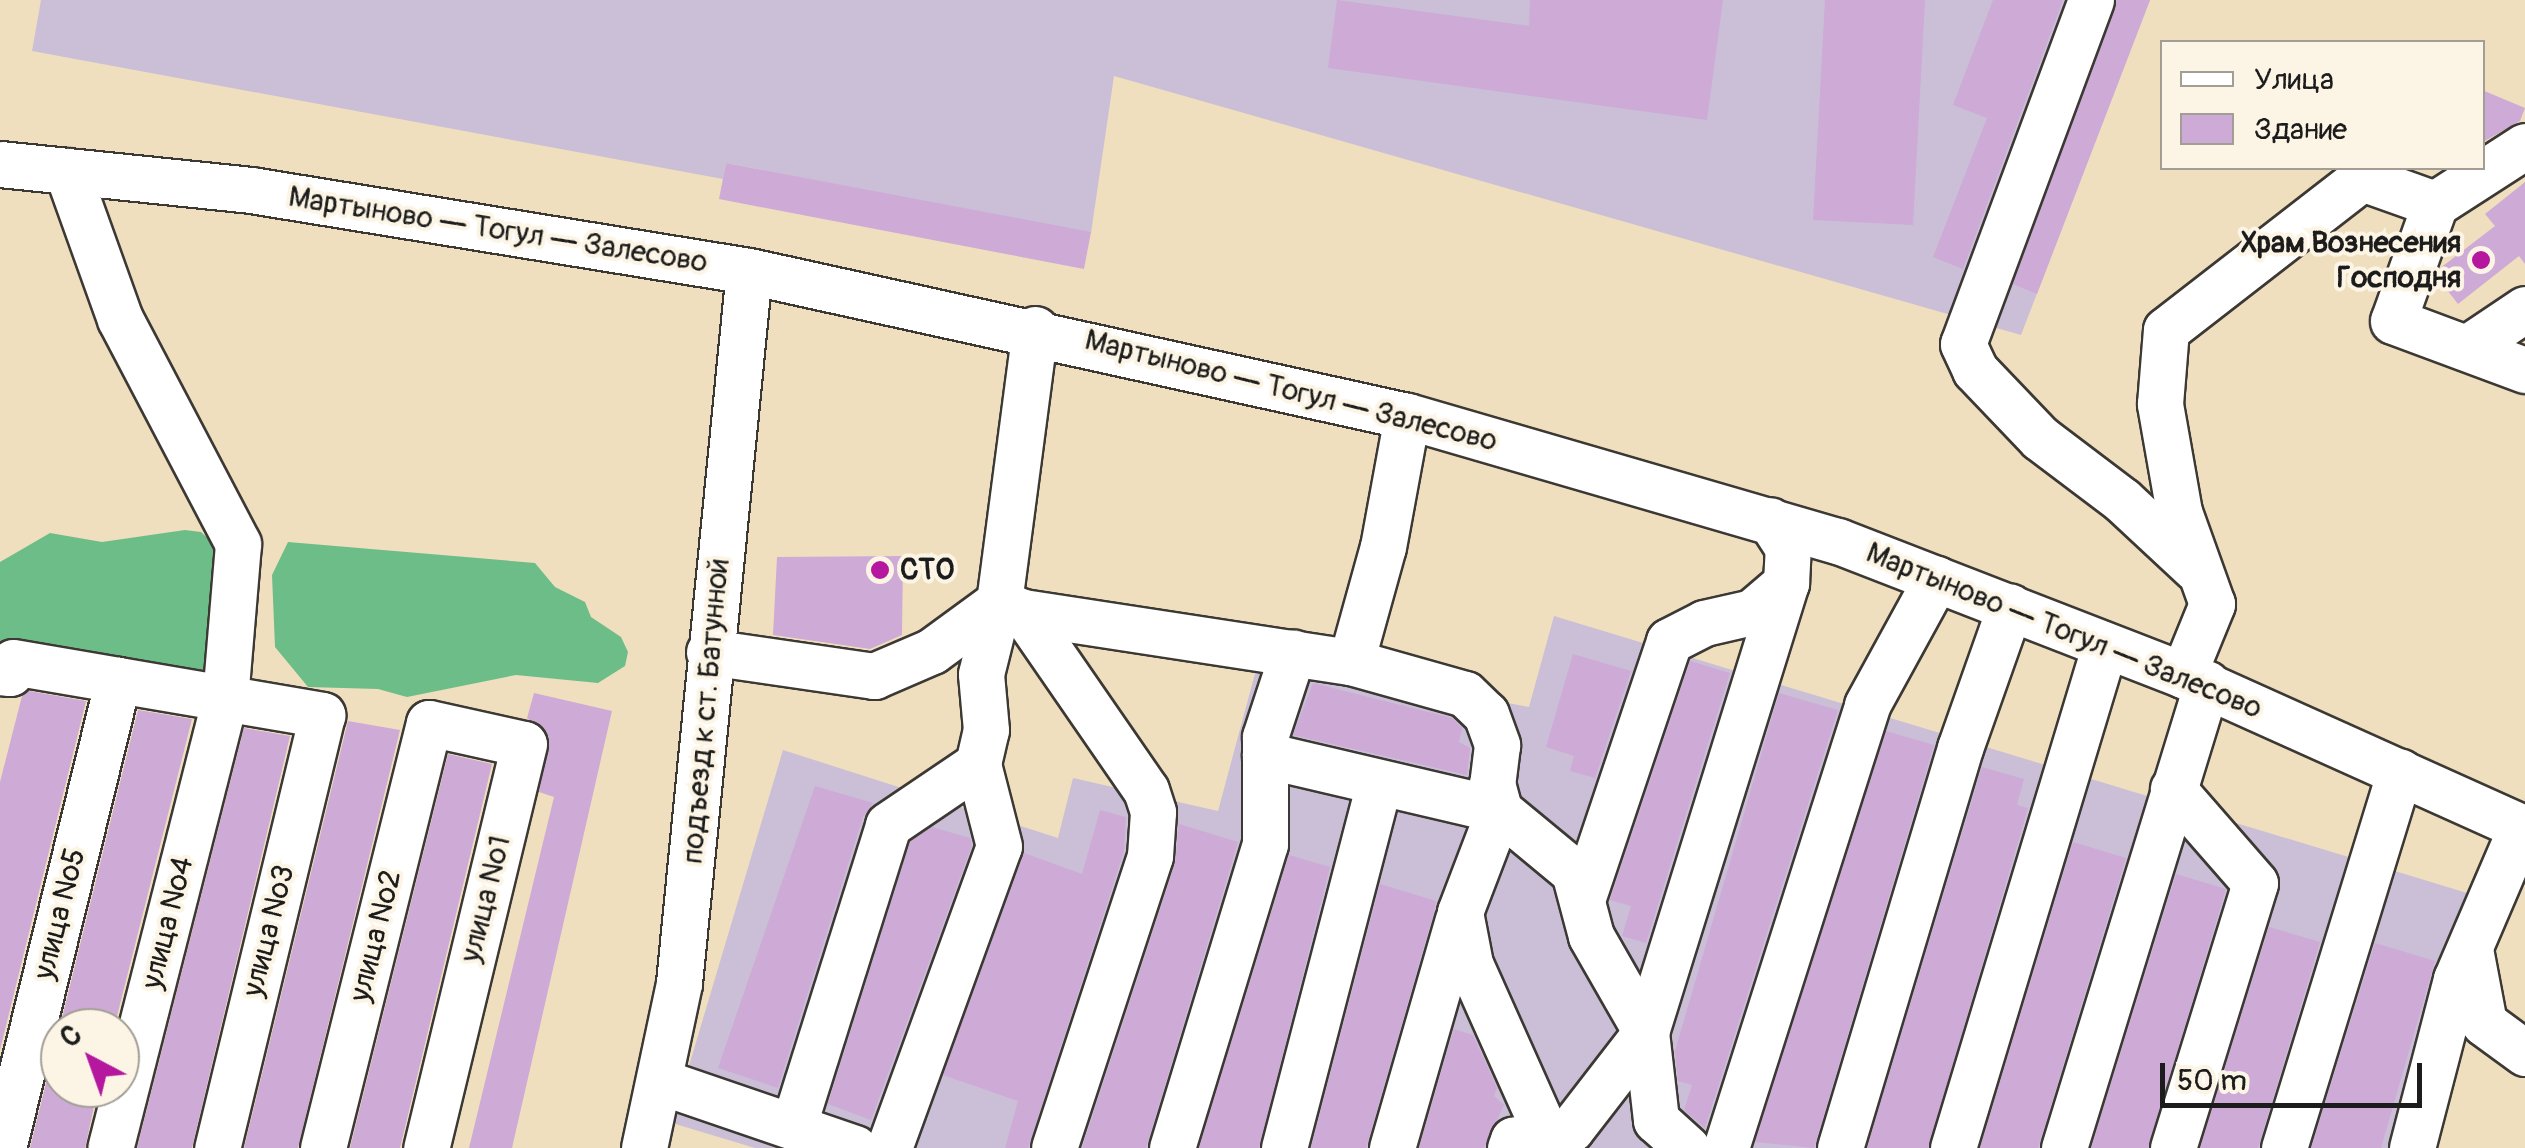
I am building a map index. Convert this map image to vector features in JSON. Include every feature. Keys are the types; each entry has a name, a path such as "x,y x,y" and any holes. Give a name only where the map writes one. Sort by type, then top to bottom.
{"street":[{"path":"2091,0 1963,344 1975,370 2028,426 2122,500 2201,574"},
{"path":"2525,146 2434,204 2394,321 2525,370"},
{"name":"Мартыново — Тогул — Залесово","path":"0,164 252,190 749,272 1035,330 1407,416 1770,520 1936,579 2195,680 2523,828"},
{"name":"улица №4","path":"67,171 120,319 238,544 226,698 110,1148"},
{"path":"2064,1148 2173,789 2212,604 2179,512 2160,404 2166,330 2362,178 2434,204"},
{"name":"подъезд к ст. Батунной","path":"644,1148 659,1081 695,850 710,652 749,272"},
{"path":"2467,348 2525,309"},
{"path":"888,1148 1000,846 978,764 986,730 982,674 1011,607 1035,330"},
{"path":"1351,662 1383,547 1407,416"},
{"path":"1460,912 1470,964 1528,1141 1571,1129 1646,1032 1786,583 1788,548 1770,520"},
{"path":"1726,1148 1867,705 1936,579"},
{"path":"1582,900 1669,640 1704,623 1752,612 1786,583"},
{"path":"1011,607 1146,790 1154,812 1150,856 1054,1148"},
{"path":"710,652 874,676 932,651 1011,607 1351,662 1465,694 1486,714 1497,745 1492,783 1499,810 1460,912 1392,1148"},
{"path":"1840,1148 1960,748 2010,607"},
{"path":"1954,1148 2105,645"},
{"path":"1172,1148 1265,844 1265,755 1274,695 1293,652"},
{"path":"3,686 13,662 226,698"},
{"name":"улица №5","path":"3,1148 118,680"},
{"name":"улица №3","path":"217,1148 322,715 226,698"},
{"name":"улица №2","path":"324,1148 430,723"},
{"name":"улица №1","path":"426,1148 524,744 430,723"},
{"path":"1265,755 1499,810 1574,872 1591,936 1646,1032 1656,1120 1687,1148"},
{"path":"794,1124 888,826 978,764"},
{"path":"2284,1148 2400,771"},
{"path":"1284,1148 1380,783"},
{"path":"2173,789 2255,883 2173,1148"},
{"path":"2412,1148 2469,947 2523,828"},
{"path":"2469,947 2484,1022 2525,1054"},
{"path":"659,1081 749,1116 794,1124 854,1148"}],"shaded area":[{"path":"41,0 2150,0 2021,335 1114,76 1091,233 726,163 723,179 32,51"},
{"path":"1554,616 2510,906 2430,1148 755,1148 672,1123 783,750 1058,838 1073,778 1218,811 1260,655 1529,707"}],"green space":[{"path":"185,530 201,532 215,545 224,596 206,674 0,651 0,562 50,533 102,542"},
{"path":"288,542 535,563 555,587 585,602 591,617 621,637 628,652 625,666 598,683 516,675 407,697 378,689 308,687 275,647 272,575"}],"building":[{"path":"1337,0 1529,26 1530,0 1723,0 1707,120 1328,68"},
{"path":"1825,0 1925,0 1913,225 1813,220"},
{"path":"1993,0 2063,0 1963,269 1933,257 1987,118 1953,105"},
{"path":"2117,0 2150,0 2037,294 2013,284"},
{"path":"2485,91 2525,108 2520,121 2485,141"},
{"path":"726,163 1091,232 1084,269 719,199"},
{"path":"2525,182 2525,264 2519,256 2458,304 2437,277 2439,269 2495,226 2485,214"},
{"path":"903,556 902,635 870,649 773,635 777,557"},
{"path":"1573,654 1631,671 1595,778 1570,771 1574,756 1546,747"},
{"path":"1690,661 1730,673 1646,943 1622,936 1631,906 1610,900"},
{"path":"1313,683 1452,718 1462,728 1459,742 1470,748 1467,775 1293,735"},
{"path":"29,691 86,701 0,1050 0,782 22,696"},
{"path":"534,693 612,711 512,1148 469,1148 554,797 539,792 549,737 527,718"},
{"path":"1779,693 1838,710 1705,1128 1684,1110 1692,1085 1678,1081 1675,1051"},
{"path":"138,710 192,719 119,1008 65,1008"},
{"path":"348,721 400,730 298,1148 244,1148"},
{"path":"244,728 290,736 192,1148 137,1148"},
{"path":"1886,731 1934,745 1814,1148 1755,1142"},
{"path":"448,754 492,764 400,1148 350,1148"},
{"path":"1982,767 2024,779 2017,805 2028,808 1928,1148 1867,1148"},
{"path":"815,786 873,803 863,817 778,1088 718,1068"},
{"path":"1100,810 1126,817 1124,851 1028,1148 1005,1148 1018,1101 943,1075 1024,853 1082,874"},
{"path":"1179,824 1238,842 1146,1148 1082,1148 1175,864"},
{"path":"932,827 970,838 972,845 871,1120 828,1104 910,842"},
{"path":"2073,842 2126,858 2038,1148 1980,1148"},
{"path":"1289,855 1330,867 1259,1148 1199,1148"},
{"path":"2176,874 2226,889 2148,1148 2091,1148"},
{"path":"1380,884 1436,901 1435,908 1366,1148 1311,1148"},
{"path":"2269,927 2320,942 2258,1148 2200,1148"},
{"path":"2375,943 2435,961 2381,1148 2311,1148"},
{"path":"1454,1029 1473,1035 1497,1088 1494,1096 1504,1105 1484,1148 1419,1148"},
{"path":"40,1107 94,1108 85,1148 30,1148"}],"place":[{"name":"Храм Вознесения Господня","path":"2481,260"},
{"name":"СТО","path":"880,570"}]}
